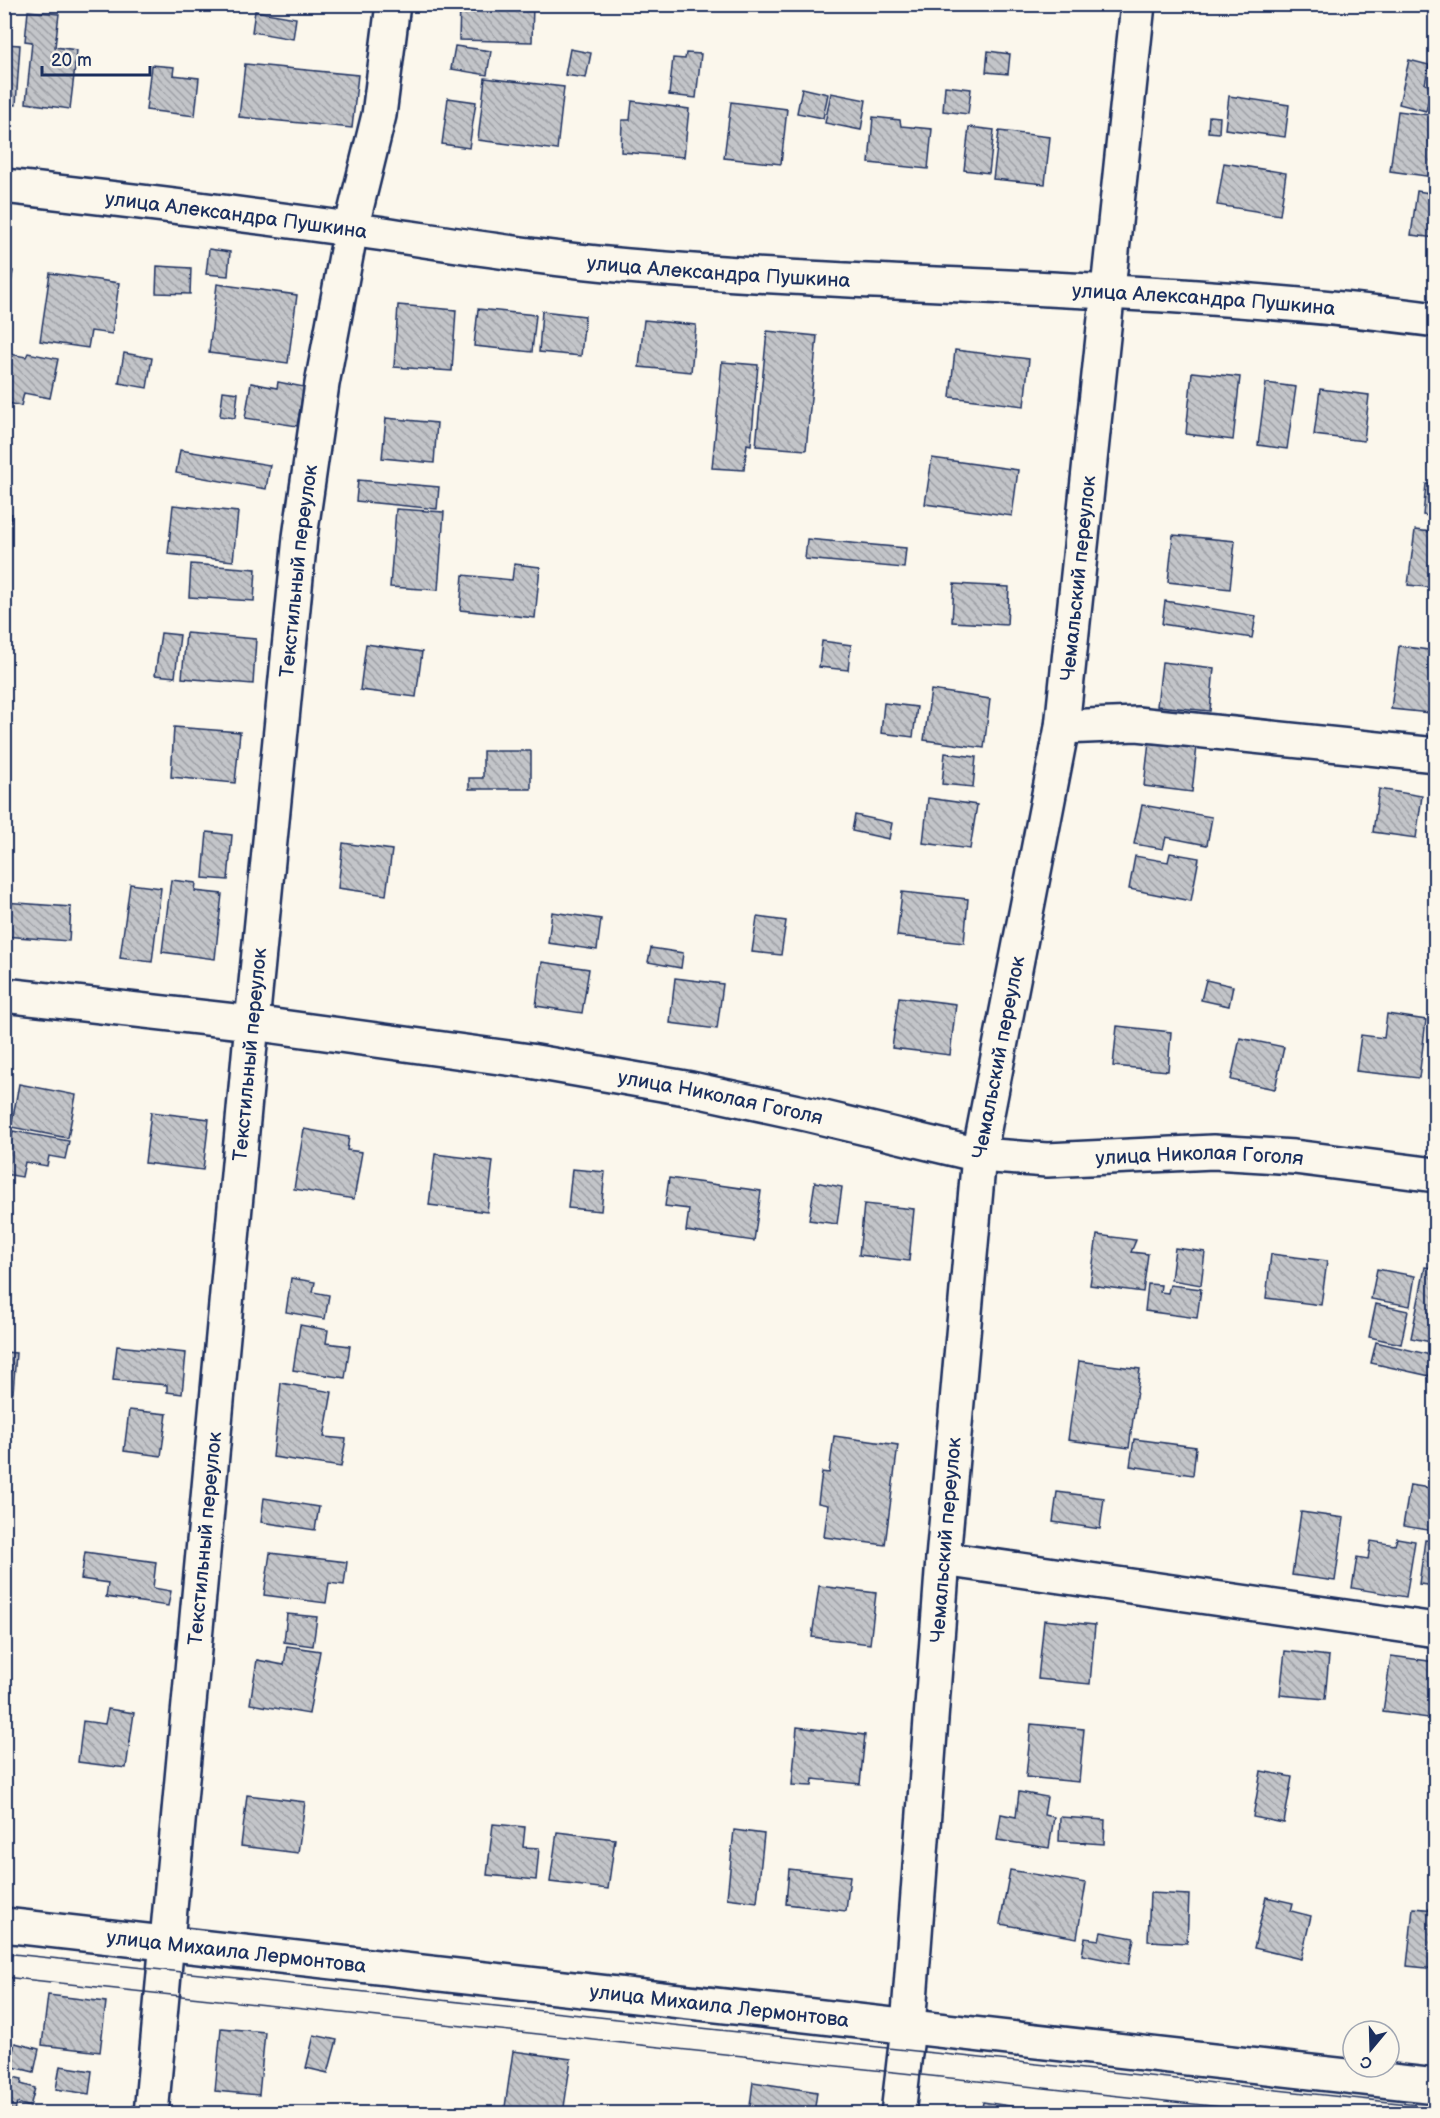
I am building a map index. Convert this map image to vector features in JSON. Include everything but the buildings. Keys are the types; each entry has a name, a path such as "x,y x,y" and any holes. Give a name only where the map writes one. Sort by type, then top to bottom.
{"street":[{"name":"Текстильный переулок","path":"151,2114 252,1023 300,537 322,384 351,229 379,115 393,4"},
{"name":"Чемальский переулок","path":"898,2114 908,2027 943,1559 979,1155 1062,726 1138,4"},
{"name":"улица Александра Пушкина","path":"4,186 626,266 847,281 1278,303 1370,311 1436,320"},
{"path":"1062,726 1137,724 1436,755"},
{"name":"улица Николая Гоголя","path":"4,995 252,1023 530,1061 691,1089 979,1155 1047,1160 1213,1152 1294,1157 1436,1175"},
{"path":"943,1559 1436,1630"},
{"name":"улица Михаила Лермонтова","path":"4,1924 1436,2086"}],"tram line":[{"path":"4,1953 1436,2107"},
{"path":"4,1977 1287,2114"}]}
